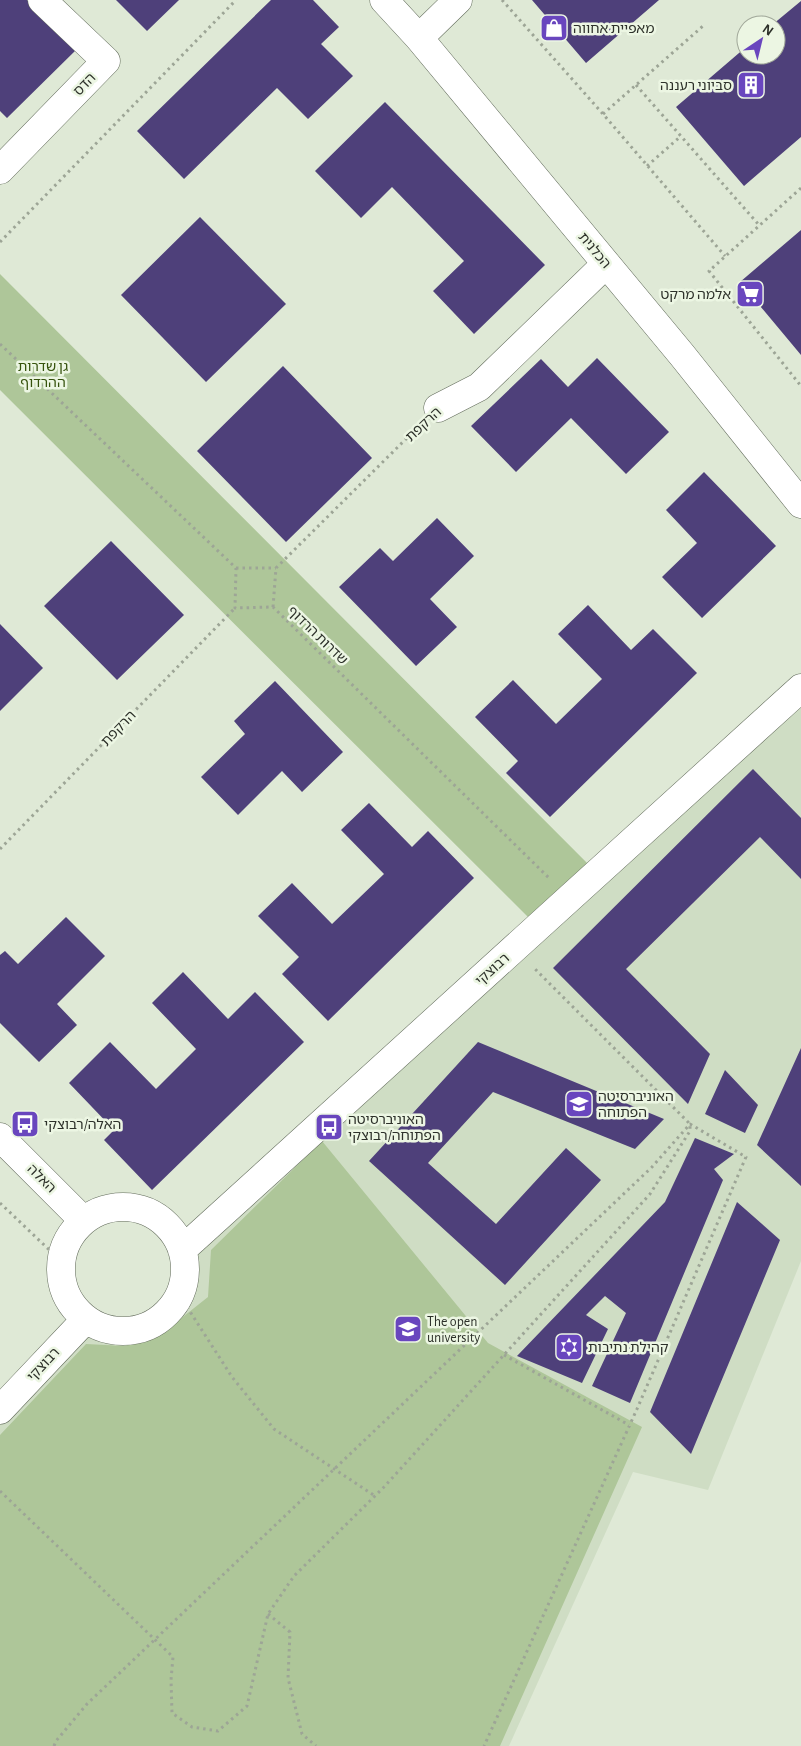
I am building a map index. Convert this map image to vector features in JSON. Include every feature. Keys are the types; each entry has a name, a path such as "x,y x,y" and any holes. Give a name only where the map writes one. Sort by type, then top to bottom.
{"street":[{"name":"הדס","path":"0,170 106,61 42,0"},
{"name":"הכלנית","path":"384,0 419,38 682,355 801,504"},
{"path":"419,38 458,0"},
{"name":"הרקפת","path":"438,408 479,388 606,264"},
{"name":"רבוצקי","path":"182,1250 801,688"},
{"name":"האלה","path":"0,1137 84,1220"},
{"path":"124,1206 141,1209 158,1217 172,1231 182,1250 186,1272 180,1296 167,1314 149,1326 128,1331 105,1329 86,1319 74,1305 62,1283 61,1262 69,1237 84,1220 102,1210 124,1206"},
{"name":"רבוצקי","path":"0,1410 86,1319"}],"path":[{"path":"0,242 236,0"},
{"path":"502,0 725,256"},
{"path":"603,114 703,26"},
{"path":"636,85 760,226"},
{"path":"647,166 681,136"},
{"path":"801,188 708,271 801,386"},
{"path":"0,344 236,568 276,568 273,607"},
{"name":"הרקפת","path":"276,568 438,408"},
{"path":"235,608 236,568"},
{"name":"שדרות הרדוף","path":"235,608 273,607 570,898"},
{"name":"הרקפת","path":"0,849 235,608"},
{"path":"484,1746 630,1425 746,1158 690,1124 527,962"},
{"path":"0,1491 173,1657 171,1680 172,1713 192,1726 218,1731 247,1706 268,1614 294,1576 375,1496 650,1194 690,1131 690,1124"},
{"path":"54,1746 56,1741 87,1704 652,1167 690,1124"},
{"path":"0,1202 61,1262"},
{"path":"180,1296 232,1377 274,1429 375,1496"},
{"path":"504,1356 630,1425"},
{"path":"268,1614 290,1632 288,1678 302,1734 316,1746"}],"shaded area":[{"name":"האוניברסיטה הפתוחה","path":"801,698 801,1261 708,1490 633,1472 509,1746 0,1746 0,1420 86,1325 119,1335 154,1329 183,1310 192,1296 195,1253"}],"green space":[{"name":"גן שדרות ההרדוף","path":"0,274 597,873 538,927 0,390"},
{"path":"322,1141 488,1343 642,1427 500,1746 0,1746 0,1435 86,1344 125,1346 165,1331 208,1297 211,1250"}],"building":[{"path":"0,0 27,0 76,50 7,118 0,111"},
{"path":"116,0 179,0 147,31"},
{"path":"271,0 313,0 339,27 321,44 353,76 308,119 277,88 184,179 137,131"},
{"path":"532,0 659,0 586,63"},
{"name":"סביוני רעננה","path":"801,1 801,137 744,186 676,107 736,56 736,65 786,65 786,15 784,15"},
{"path":"385,102 545,265 474,334 433,291 464,261 392,187 361,218 315,171"},
{"path":"200,217 286,304 206,382 121,295"},
{"path":"801,230 801,355 740,282"},
{"path":"597,358 669,432 626,474 571,418 516,472 471,426 541,359 568,387"},
{"path":"283,366 372,458 286,542 197,451"},
{"path":"704,472 776,546 702,618 662,577 697,543 666,510"},
{"path":"437,518 474,556 430,599 457,627 416,666 339,587 380,548 393,561"},
{"path":"111,541 184,615 117,680 44,606"},
{"path":"588,605 631,650 653,629 697,673 550,817 506,773 518,761 475,717 513,680 556,724 602,679 558,634"},
{"path":"0,624 43,668 0,711"},
{"path":"275,681 343,752 302,792 282,771 238,815 201,777 245,734 234,721"},
{"path":"753,769 801,818 801,879 760,837 626,969 710,1054 688,1104 553,968"},
{"path":"369,803 412,847 428,831 474,878 328,1021 282,974 299,957 258,916 292,883 332,924 384,874 341,830"},
{"path":"66,917 105,956 57,1004 77,1025 39,1062 0,1023 0,955 5,951 18,964"},
{"path":"183,972 228,1019 255,992 304,1042 152,1190 104,1140 114,1130 69,1083 110,1042 156,1089 196,1049 152,1003"},
{"path":"478,1042 664,1119 635,1149 493,1092 428,1163 496,1224 566,1148 601,1180 505,1285 369,1161"},
{"path":"801,1048 801,1186 757,1145"},
{"path":"725,1070 758,1105 745,1133 705,1114"},
{"path":"695,1138 734,1154 714,1169 723,1180 630,1403 592,1386 626,1313 605,1296 586,1315 608,1329 582,1383 517,1356 665,1202"},
{"path":"737,1202 780,1240 691,1454 650,1412"}],"place":[{"name":"מאפיית אחווה","path":"554,28"},
{"name":"סביוני רעננה","path":"751,85"},
{"name":"אלמה מרקט","path":"750,294"},
{"name":"האוניברסיטה הפתוחה","path":"579,1104"},
{"name":"האלה/רבוצקי","path":"25,1124"},
{"name":"האוניברסיטה הפתוחה/רבוצקי","path":"329,1127"},
{"name":"The open university","path":"408,1329"},
{"name":"קהילת נתיבות","path":"569,1347"}]}
